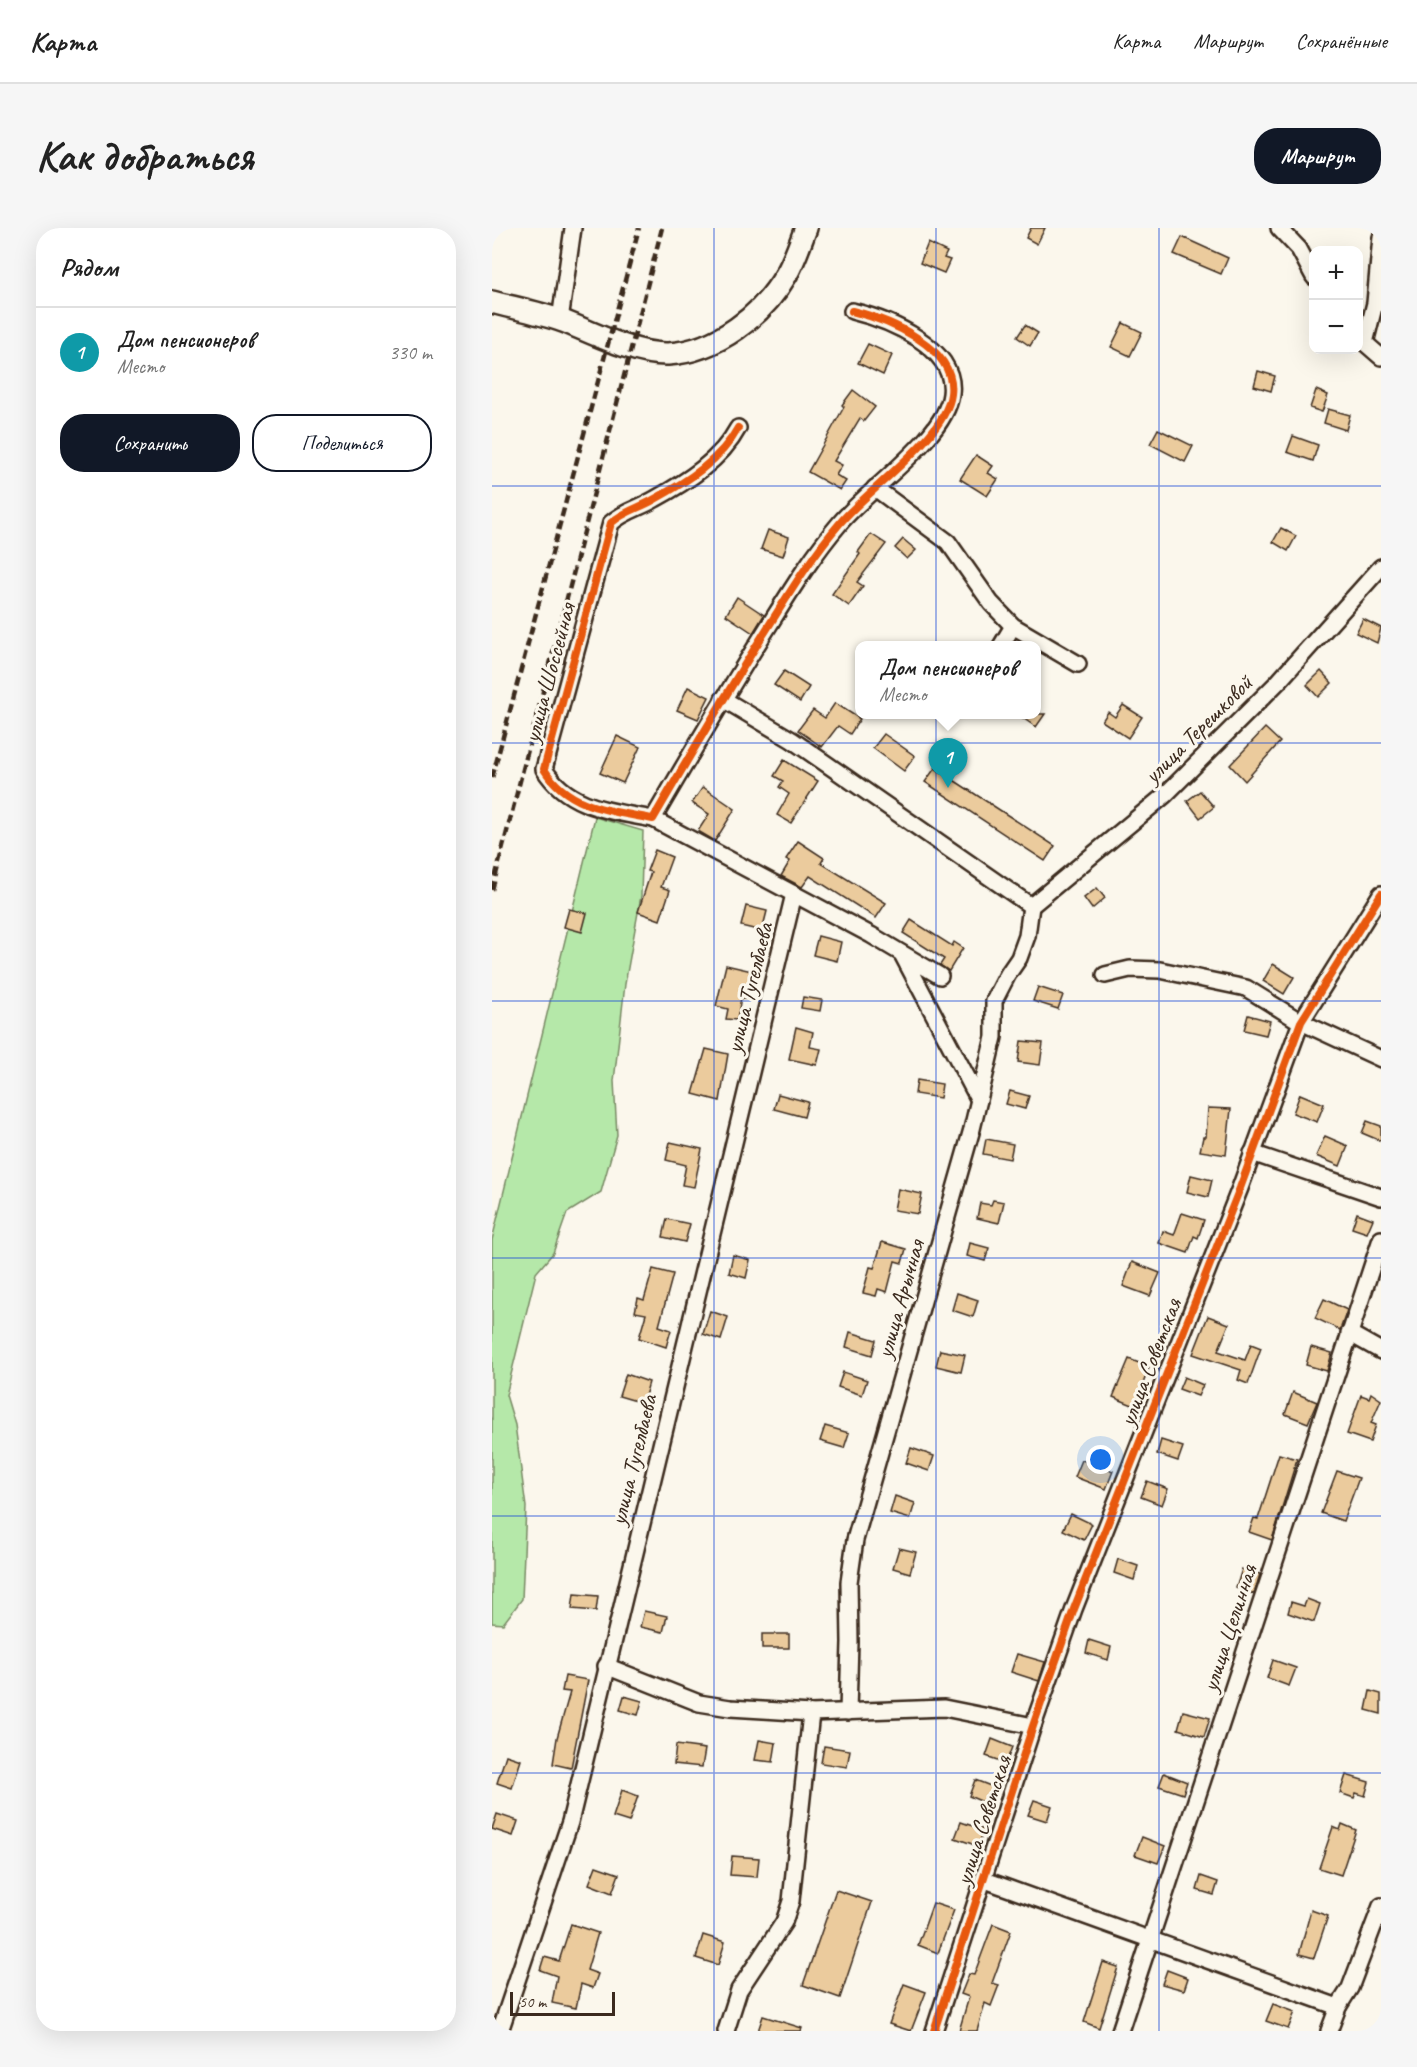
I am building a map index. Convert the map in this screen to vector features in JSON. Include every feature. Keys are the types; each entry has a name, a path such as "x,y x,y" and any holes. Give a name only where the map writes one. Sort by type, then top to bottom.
{"main road":[{"path":"492,302 560,320 633,347 668,354 724,337 759,311 786,275 806,228"}],"street":[{"path":"560,320 573,228"},
{"path":"1279,228 1299,249 1309,268"},
{"path":"1363,337 1375,303 1381,237"},
{"path":"852,311 872,316 908,333 943,358 951,377 951,395 944,415 925,440 839,523 800,575 723,699 653,819 794,894 940,976"},
{"path":"1363,341 1381,357"},
{"name":"улица Шоссейная","path":"653,819 583,803 565,794 544,769 611,523 626,511 653,501 692,476 732,440 738,428"},
{"path":"875,488 948,542 991,603 1013,626 1038,641"},
{"name":"улица Терешковой","path":"1031,906 1164,795 1278,682 1381,567"},
{"path":"1004,641 1013,626"},
{"path":"1041,643 1077,664"},
{"path":"723,699 792,740 1031,906"},
{"name":"улица Тугелбаева","path":"500,2031 570,1822 794,894"},
{"name":"улица Советская","path":"934,2031 985,1880 1033,1726 1074,1609 1301,1022 1381,894"},
{"name":"улица Арычная","path":"848,1712 850,1563 979,1100 994,1037 994,1001 1019,958 1027,936 1031,906"},
{"path":"901,953 979,1100"},
{"path":"1105,975 1130,969 1160,970 1246,988 1301,1022 1381,1059"},
{"path":"1252,1153 1381,1197"},
{"name":"улица Целинная","path":"1120,2031 1381,1239"},
{"path":"1348,1334 1381,1351"},
{"path":"606,1666 699,1702 730,1708 811,1713 944,1708 1033,1726"},
{"path":"726,2031 739,1990 784,1922 791,1901 811,1713"},
{"path":"985,1880 1152,1938 1338,2007"},
{"path":"1329,2031 1338,2007 1350,1988 1381,1906"}],"green space":[{"path":"595,817 643,831 641,896 625,984 614,1081 617,1135 601,1192 567,1213 553,1253 536,1273 506,1395 515,1425 526,1507 522,1599 503,1624 492,1623 492,1240"}],"building":[{"path":"1031,228 1045,228 1037,244 1026,238"},
{"path":"1182,237 1228,258 1221,274 1174,254"},
{"path":"928,243 947,252 944,258 950,260 944,273 920,263"},
{"path":"1123,323 1142,332 1130,356 1111,347"},
{"path":"1025,325 1038,333 1030,346 1017,337"},
{"path":"868,344 892,355 883,375 858,363"},
{"path":"1258,371 1275,376 1271,391 1254,386"},
{"path":"853,390 875,407 864,421 860,418 834,461 842,465 836,475 846,481 840,490 808,472 844,407 842,405"},
{"path":"1316,390 1328,395 1322,412 1310,408"},
{"path":"1328,409 1350,415 1346,430 1324,423"},
{"path":"1158,429 1193,446 1185,462 1150,444"},
{"path":"1293,436 1318,445 1313,461 1287,452"},
{"path":"976,455 993,466 988,473 998,479 987,496 960,479"},
{"path":"1281,528 1296,536 1288,551 1273,542"},
{"path":"768,530 789,537 783,556 761,549"},
{"path":"871,534 886,544 857,582 863,586 849,606 832,594"},
{"path":"903,539 916,550 907,559 895,548"},
{"path":"737,597 764,615 753,633 726,615"},
{"path":"1363,619 1381,628 1377,643 1356,633"},
{"path":"784,671 809,687 800,702 774,685"},
{"path":"1321,671 1332,683 1318,697 1307,685"},
{"path":"688,687 709,697 698,719 677,710"},
{"path":"835,703 855,716 855,719 860,719 850,734 838,726 822,747 798,730 813,710 825,718"},
{"path":"1123,705 1142,717 1128,738 1102,721 1108,712 1115,717"},
{"path":"1041,714 1045,714 1036,727 1024,719 1041,719"},
{"path":"1265,728 1280,742 1245,781 1230,765"},
{"path":"884,734 915,756 904,771 873,748"},
{"path":"617,736 640,747 623,783 600,773"},
{"path":"784,760 818,781 791,823 777,815 789,794 779,787 783,781 774,776"},
{"path":"935,768 1055,846 1045,861 925,782"},
{"path":"703,787 735,809 715,841 698,831 709,814 692,803"},
{"path":"1200,791 1214,807 1200,818 1187,801"},
{"path":"798,841 824,858 821,863 886,903 876,918 810,876 802,887 781,876 790,861 786,859"},
{"path":"655,850 672,857 661,887 670,890 660,920 638,912 651,872 647,871"},
{"path":"1097,888 1105,898 1092,909 1084,898"},
{"path":"746,906 767,911 762,931 741,926"},
{"path":"569,909 587,913 582,932 564,927"},
{"path":"911,920 952,946 954,942 963,948 949,971 940,965 944,959 903,933"},
{"path":"818,936 841,942 837,961 813,955"},
{"path":"1273,964 1294,977 1284,994 1263,981"},
{"path":"726,965 752,971 745,999 741,998 737,1020 726,1019 728,1009 716,1006"},
{"path":"1038,987 1063,995 1058,1009 1033,1001"},
{"path":"803,997 822,1000 820,1011 801,1008"},
{"path":"1248,1015 1270,1021 1266,1035 1244,1030"},
{"path":"796,1027 813,1032 810,1047 821,1049 817,1065 789,1059"},
{"path":"1021,1041 1043,1043 1040,1065 1018,1062"},
{"path":"706,1049 728,1054 720,1101 693,1094"},
{"path":"917,1080 942,1084 940,1098 915,1094"},
{"path":"1010,1091 1029,1096 1025,1109 1006,1104"},
{"path":"778,1094 808,1102 804,1117 774,1109"},
{"path":"1300,1094 1324,1104 1317,1122 1293,1113"},
{"path":"1208,1108 1231,1109 1226,1155 1200,1151 1203,1137 1206,1137"},
{"path":"1367,1121 1381,1126 1381,1141 1362,1133"},
{"path":"1325,1136 1348,1146 1340,1166 1316,1156"},
{"path":"986,1139 1013,1144 1010,1159 983,1154"},
{"path":"670,1142 702,1149 694,1187 682,1185 686,1165 666,1160"},
{"path":"1191,1175 1212,1180 1208,1197 1187,1192"},
{"path":"898,1189 922,1194 918,1214 894,1210"},
{"path":"993,1200 1004,1202 999,1223 977,1218 980,1203 991,1205"},
{"path":"1182,1213 1204,1220 1198,1238 1194,1236 1188,1253 1159,1243 1163,1231 1174,1235"},
{"path":"1357,1213 1373,1219 1367,1233 1352,1228"},
{"path":"667,1219 690,1224 685,1242 663,1237"},
{"path":"882,1242 906,1249 902,1263 895,1261 887,1292 878,1289 876,1296 863,1293 870,1267 874,1268"},
{"path":"970,1243 989,1248 985,1261 967,1256"},
{"path":"733,1255 750,1260 746,1278 729,1273"},
{"path":"1132,1262 1160,1273 1150,1296 1123,1286"},
{"path":"653,1269 673,1274 659,1326 671,1330 666,1347 639,1338 646,1314 635,1312 638,1298 644,1300"},
{"path":"957,1293 978,1300 973,1317 952,1310"},
{"path":"1324,1299 1347,1310 1340,1330 1315,1318"},
{"path":"710,1311 728,1317 721,1340 703,1334"},
{"path":"1208,1316 1229,1324 1218,1351 1245,1360 1251,1344 1261,1348 1248,1384 1238,1380 1241,1370 1193,1354"},
{"path":"850,1332 876,1340 872,1355 846,1347"},
{"path":"1311,1347 1332,1353 1327,1371 1306,1365"},
{"path":"940,1350 965,1355 961,1372 936,1366"},
{"path":"1129,1359 1149,1367 1135,1406 1113,1397"},
{"path":"843,1372 867,1380 862,1395 838,1387"},
{"path":"626,1374 649,1382 643,1403 619,1396"},
{"path":"1184,1377 1203,1385 1198,1396 1179,1389"},
{"path":"1293,1392 1317,1402 1308,1423 1285,1414"},
{"path":"1371,1393 1381,1400 1371,1423 1376,1425 1370,1442 1347,1434 1361,1395 1369,1398"},
{"path":"825,1426 849,1433 844,1448 820,1441"},
{"path":"1161,1440 1183,1447 1178,1461 1157,1454"},
{"path":"911,1448 934,1456 929,1471 906,1463"},
{"path":"1279,1454 1297,1459 1272,1540 1249,1532 1254,1518 1258,1519"},
{"path":"1082,1460 1113,1471 1106,1489 1075,1477"},
{"path":"1337,1471 1359,1478 1343,1521 1321,1513"},
{"path":"1147,1481 1168,1489 1162,1505 1141,1497"},
{"path":"895,1496 915,1503 910,1519 890,1513"},
{"path":"1071,1514 1092,1524 1084,1540 1063,1530"},
{"path":"899,1548 916,1552 910,1573 893,1568"},
{"path":"1118,1559 1138,1566 1134,1580 1114,1573"},
{"path":"1242,1569 1260,1574 1254,1594 1236,1588"},
{"path":"574,1594 598,1596 596,1611 572,1609"},
{"path":"1307,1599 1320,1604 1314,1622 1288,1613 1291,1602 1304,1606"},
{"path":"644,1611 667,1616 663,1632 640,1627"},
{"path":"762,1634 789,1634 789,1648 762,1648"},
{"path":"1089,1640 1111,1647 1108,1660 1086,1653"},
{"path":"1017,1654 1045,1662 1039,1681 1011,1672"},
{"path":"1273,1660 1296,1668 1289,1686 1267,1678"},
{"path":"565,1676 588,1680 571,1768 553,1764 557,1738 570,1692 562,1691"},
{"path":"1370,1691 1381,1694 1381,1714 1366,1710"},
{"path":"624,1696 642,1701 638,1715 620,1710"},
{"path":"1183,1711 1210,1718 1204,1737 1178,1729"},
{"path":"992,1739 1012,1747 1006,1763 986,1756"},
{"path":"759,1740 776,1743 773,1762 755,1760"},
{"path":"676,1745 705,1749 702,1767 674,1764"},
{"path":"824,1746 850,1750 847,1767 821,1763"},
{"path":"506,1755 521,1760 512,1788 497,1783"},
{"path":"1164,1773 1187,1782 1183,1794 1159,1786"},
{"path":"1346,1775 1369,1782 1365,1796 1356,1793 1354,1798 1340,1793"},
{"path":"975,1780 996,1788 990,1805 969,1796"},
{"path":"622,1790 638,1796 629,1822 613,1817"},
{"path":"1034,1800 1052,1806 1047,1821 1028,1815"},
{"path":"497,1814 518,1821 513,1836 492,1829"},
{"path":"961,1822 984,1830 978,1846 955,1838"},
{"path":"1342,1824 1356,1830 1341,1875 1319,1868 1333,1827 1340,1830"},
{"path":"1142,1837 1165,1846 1158,1863 1135,1855"},
{"path":"732,1856 759,1858 757,1877 730,1875"},
{"path":"596,1866 619,1874 612,1893 589,1884"},
{"path":"1201,1876 1218,1882 1214,1895 1197,1890"},
{"path":"836,1890 872,1902 840,1998 803,1985"},
{"path":"933,1903 954,1910 938,1953 918,1945"},
{"path":"1311,1910 1328,1916 1314,1958 1299,1954"},
{"path":"571,1924 598,1933 587,1970 598,1974 593,1988 581,1984 576,2008 552,2003 557,1976 540,1970 544,1957 559,1961"},
{"path":"993,1924 1011,1931 992,1983 999,1985 991,2006 985,2003 977,2031 959,2031 969,1997 961,1994 969,1974 974,1975"},
{"path":"703,1935 725,1942 718,1965 696,1958"},
{"path":"1103,1962 1118,1967 1099,2028 1084,2022"},
{"path":"1167,1970 1188,1978 1184,1990 1162,1984"},
{"path":"904,1984 926,1992 911,2031 889,2024"},
{"path":"1273,2004 1295,2012 1288,2029 1266,2021"},
{"path":"763,2016 802,2028 801,2031 758,2031"}],"railway":[{"path":"492,778 639,228"},
{"path":"492,890 662,228"}],"cycle path":[{"path":"738,428 722,450 690,478 611,523 544,769 565,792 592,806 653,819 749,658 819,550 853,509 921,445 946,410 951,394 950,377 943,362 932,349 901,329 852,311"},
{"path":"934,2031 1033,1726 1074,1609 1240,1188 1301,1022 1381,894"}],"place":[{"name":"Дом пенсионеров","path":"948,788"}]}
